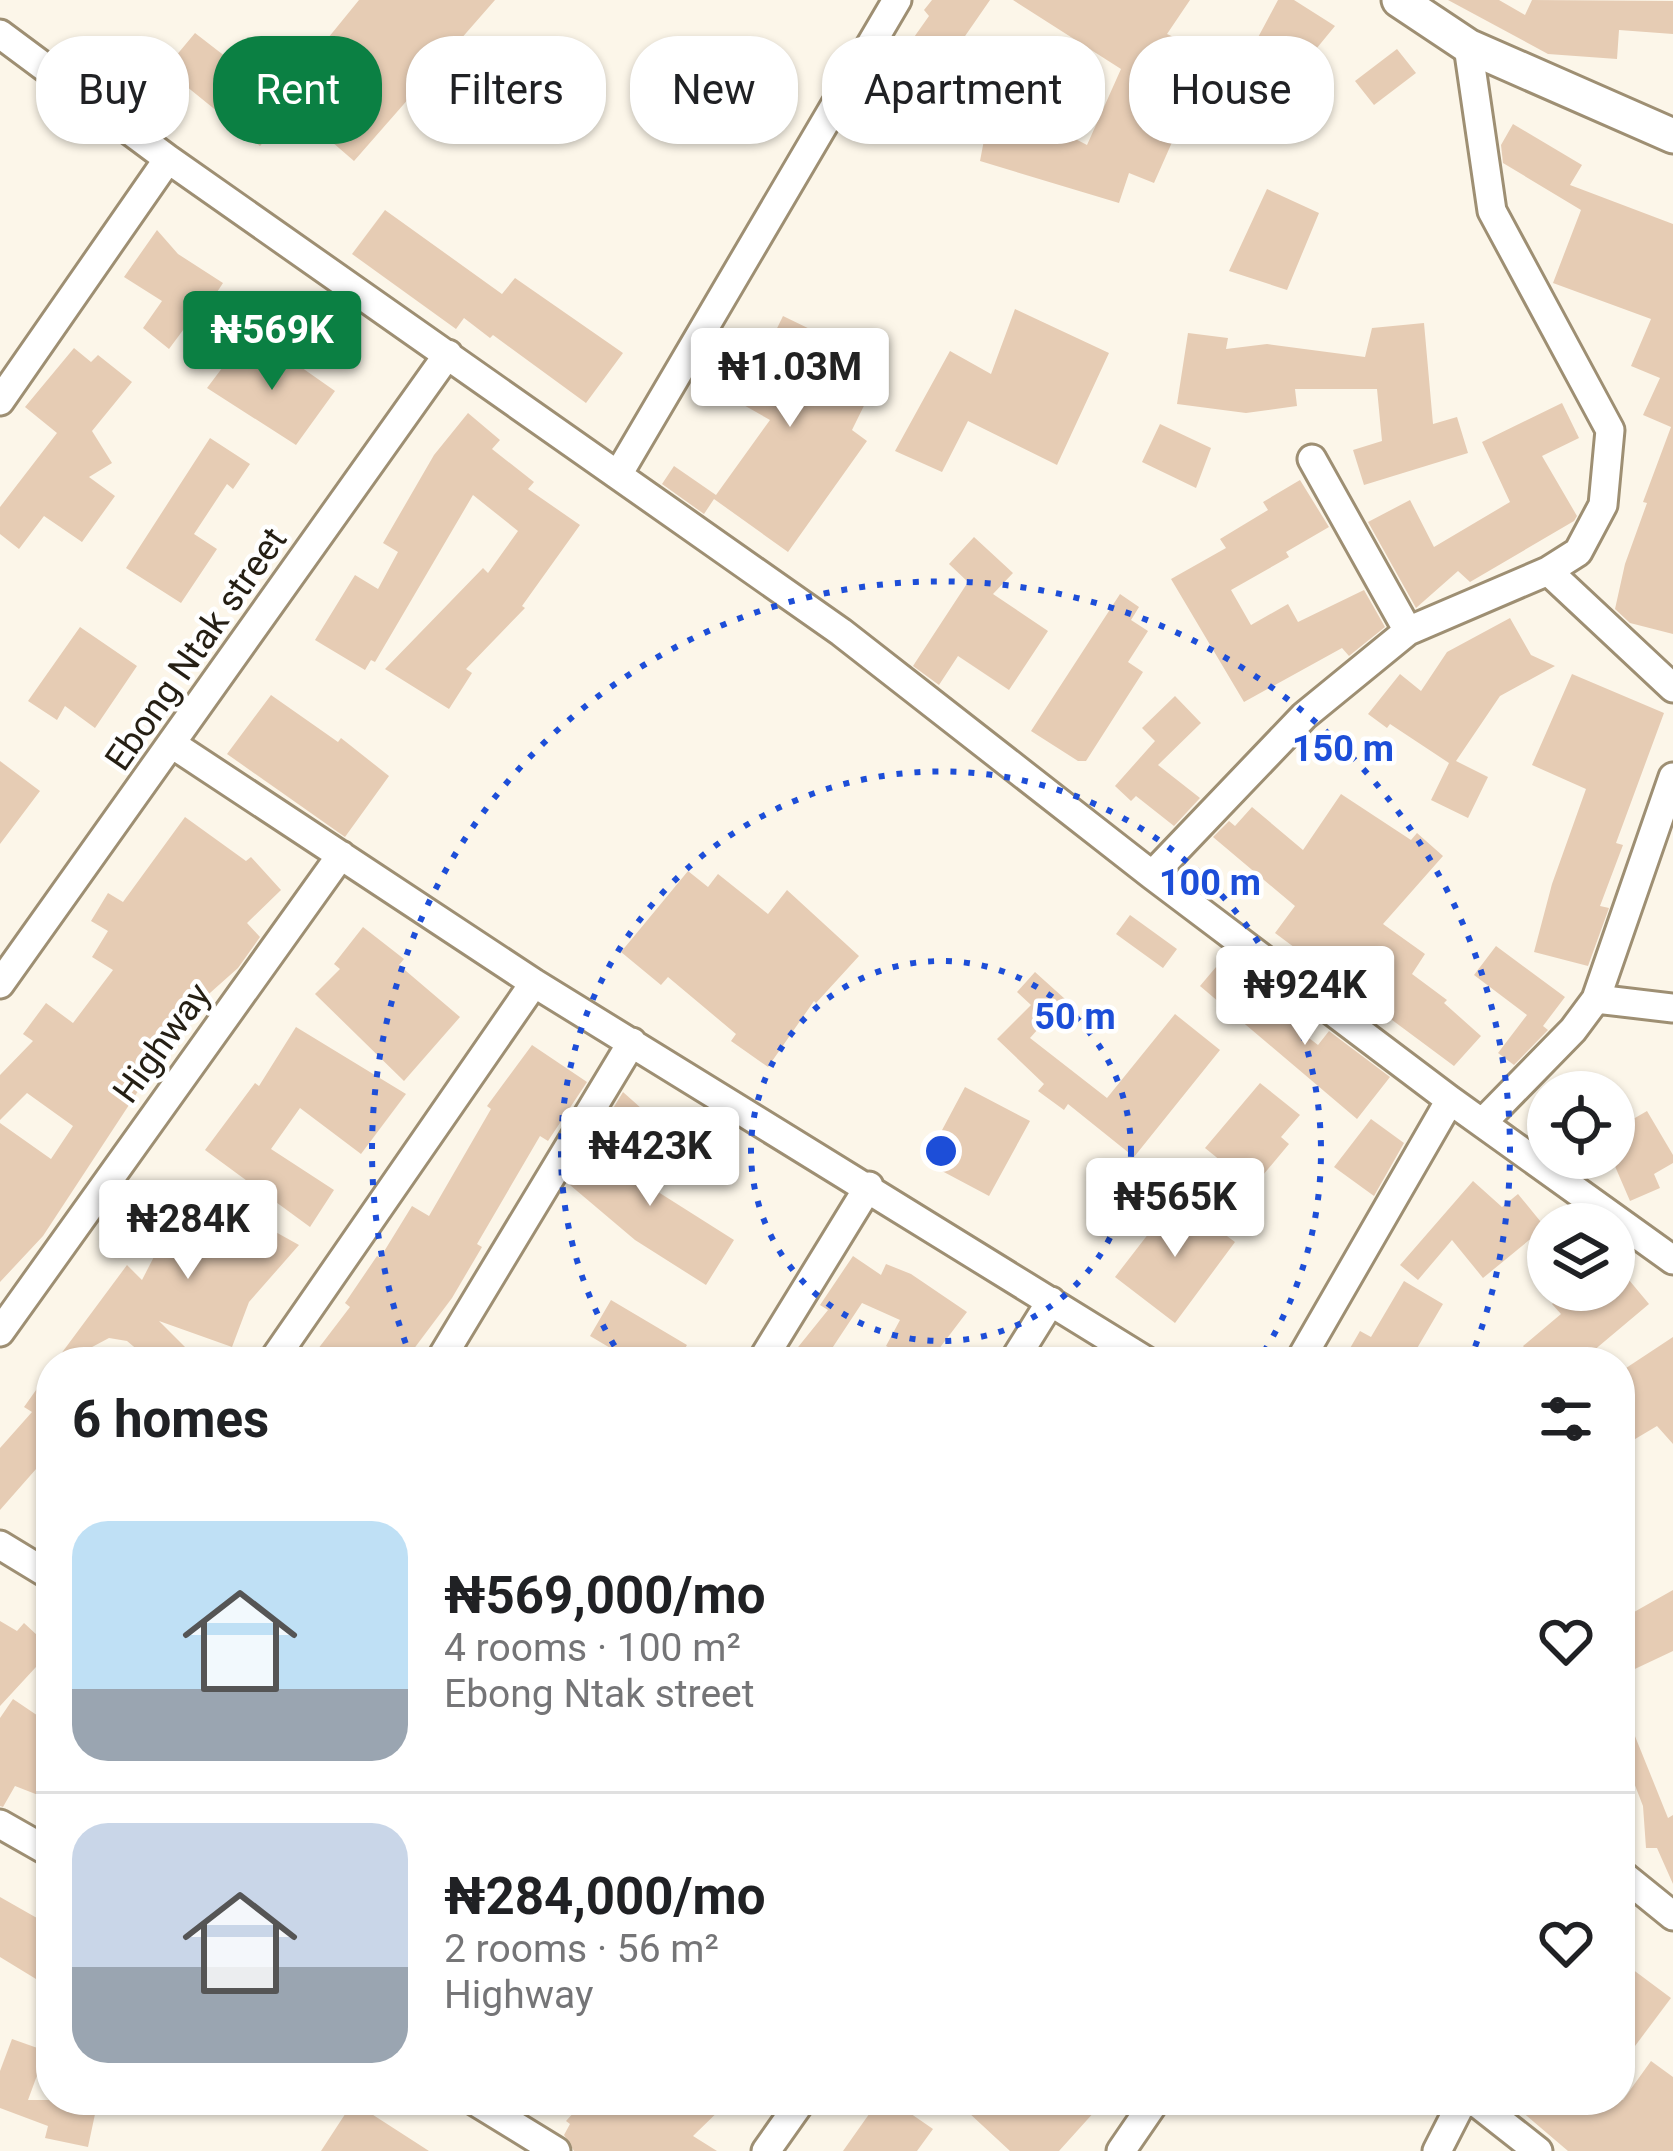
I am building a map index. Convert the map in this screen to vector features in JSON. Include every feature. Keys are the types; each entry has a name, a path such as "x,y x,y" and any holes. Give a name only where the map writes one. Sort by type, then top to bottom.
{"street":[{"path":"619,473 897,0"},
{"path":"1399,0 1468,46 1673,136"},
{"path":"0,34 168,159 841,632 1450,1100 1673,1260"},
{"path":"1152,875 1304,716 1408,632 1548,571 1578,552 1604,505 1610,430 1492,211 1468,46"},
{"path":"0,401 168,159"},
{"name":"Ebong Ntak street","path":"0,984 448,354"},
{"path":"1312,459 1408,632"},
{"path":"1548,571 1673,688"},
{"path":"172,744 534,983 1124,1347"},
{"path":"1484,1121 1573,1030 1596,999 1673,777"},
{"name":"Highway","path":"0,1332 341,855"},
{"path":"282,1347 534,983"},
{"path":"1596,999 1673,1008"},
{"path":"448,1347 632,1042"},
{"path":"1308,1347 1450,1100"},
{"path":"769,1347 869,1186"},
{"path":"1022,1347 1051,1301"},
{"path":"0,1545 36,1567"},
{"path":"0,1824 36,1844"},
{"path":"1635,1886 1673,1916"},
{"path":"497,2115 556,2151"},
{"path":"766,2151 791,2115"},
{"path":"1121,2151 1146,2115"},
{"path":"1437,2151 1455,2115"},
{"path":"1492,2115 1538,2151"}],"building":[{"path":"359,0 495,0 463,36 406,36 406,102 382,129 382,36 330,36"},
{"path":"932,0 990,0 965,36 915,36 929,16 924,10"},
{"path":"1013,0 1190,0 1167,34 1171,36 1129,36 1129,144 1171,144 1154,183 1129,173 1119,203 980,161 983,144 1105,144 1105,105 1121,69 1105,59 1105,36 1069,36"},
{"path":"1278,0 1294,0 1335,26 1327,36 1259,36"},
{"path":"1448,0 1499,0 1525,15 1532,0 1673,1 1673,34 1619,30 1617,59 1548,54"},
{"path":"195,33 213,47 213,108 189,88 189,40"},
{"path":"1397,49 1416,73 1374,105 1355,81"},
{"path":"1513,124 1582,165 1570,185 1673,224 1673,634 1630,623 1615,609 1647,503 1643,502 1671,427 1643,415 1660,378 1631,366 1651,319 1553,283 1581,210 1503,163 1501,145"},
{"path":"334,144 369,144 354,161"},
{"path":"1267,189 1319,213 1287,290 1229,271"},
{"path":"385,210 502,294 515,278 623,353 586,403 493,335 490,338 464,318 456,329 352,254"},
{"path":"157,230 178,254 223,283 200,318 195,314 169,349 143,328 162,301 124,277"},
{"path":"1015,309 1109,353 1057,465 968,421 942,472 895,451 950,351 991,374"},
{"path":"783,316 884,365 852,430 867,441 788,552 714,499 704,514 662,484 674,466 716,495 770,420 710,386 738,347 761,361"},
{"path":"1424,323 1433,424 1457,417 1468,453 1364,485 1353,450 1382,441 1377,389 1295,389 1297,406 1246,413 1177,404 1188,333 1228,338 1226,349 1267,344 1365,357 1372,328"},
{"path":"241,343 281,370 288,358 335,391 296,445 207,388"},
{"path":"74,348 91,362 98,355 132,382 92,431 112,463 89,477 115,496 82,542 44,516 19,549 0,534 0,507 57,433 25,407"},
{"path":"1562,403 1579,438 1542,456 1577,516 1574,521 1470,582 1458,571 1416,608 1368,522 1410,500 1434,547 1510,502 1482,442"},
{"path":"468,413 500,440 492,449 534,482 528,489 580,525 522,606 525,608 466,669 472,673 449,709 385,669 483,568 488,573 518,531 473,495 375,662 371,660 365,670 315,640 355,575 378,589 398,552 383,543 434,455"},
{"path":"1160,424 1211,448 1196,488 1142,462"},
{"path":"210,438 250,464 233,489 227,484 194,534 217,549 181,603 126,568"},
{"path":"1300,480 1329,527 1286,552 1289,557 1231,590 1251,625 1288,604 1298,622 1364,590 1385,627 1349,656 1342,648 1244,702 1171,579 1226,548 1220,539 1268,510 1263,502"},
{"path":"974,537 1013,573 993,594 1048,631 1009,690 958,656 939,685 913,666 968,582 949,564"},
{"path":"1120,594 1139,607 1131,620 1148,631 1128,662 1143,672 1086,761 1078,761 1031,731"},
{"path":"1510,618 1531,655 1555,666 1500,696 1456,761 1488,777 1468,818 1431,800 1449,763 1368,714 1400,674 1421,691 1447,652"},
{"path":"80,627 137,666 95,728 65,706 57,720 28,701"},
{"path":"1572,674 1664,713 1616,843 1623,845 1600,906 1609,908 1588,966 1534,952 1586,789 1532,765"},
{"path":"271,695 338,742 341,738 389,776 345,837 227,754"},
{"path":"1175,696 1201,723 1158,765 1200,798 1174,826 1115,786 1155,741 1142,728"},
{"path":"0,761 40,791 0,844"},
{"path":"1341,794 1411,840 1417,833 1443,856 1383,924 1425,954 1412,974 1447,1000 1444,1003 1481,1036 1454,1066 1275,933 1295,906 1213,837 1229,821 1235,826 1252,807 1303,850"},
{"path":"185,817 246,861 251,857 281,890 247,923 260,937 238,968 156,1041 167,1047 43,1236 0,1282 0,1123 51,1159 73,1126 27,1093 0,1120 0,1075 33,1041 23,1034 46,1003 73,1023 113,970 92,957 108,931 91,921 108,893 123,902"},
{"path":"688,871 708,887 718,874 768,914 787,890 859,956 814,1001 768,1067 731,1041 736,1034 668,977 661,985 621,952"},
{"path":"1130,915 1177,949 1163,968 1116,934"},
{"path":"363,927 404,959 399,965 460,1017 404,1081 315,994 340,969 334,964"},
{"path":"1496,946 1565,997 1543,1026 1548,1030 1514,1065 1498,1053 1527,1015 1474,975"},
{"path":"1216,967 1318,1045 1329,1031 1390,1077 1357,1119 1200,986"},
{"path":"1035,972 1065,999 1030,1038 1107,1098 1175,1014 1220,1050 1134,1157 1068,1104 1064,1110 1038,1091 1044,1084 997,1039 1031,1005 1017,992"},
{"path":"296,1027 406,1094 361,1154 300,1108 271,1149 334,1190 310,1227 205,1150 255,1083 259,1086"},
{"path":"532,1045 587,1082 548,1141 540,1136 477,1244 482,1247 452,1298 415,1347 319,1347 412,1206 429,1216 491,1109 487,1106"},
{"path":"1260,1083 1300,1115 1281,1137 1289,1144 1253,1187 1205,1148"},
{"path":"965,1087 1030,1121 989,1196 925,1162"},
{"path":"623,1092 651,1117 632,1136 609,1115"},
{"path":"1647,1111 1673,1163 1654,1174 1660,1188 1630,1201 1620,1179 1635,1179 1635,1118"},
{"path":"1371,1119 1404,1143 1374,1196 1334,1167"},
{"path":"618,1130 667,1177 655,1190 734,1240 706,1285 635,1240 570,1185"},
{"path":"1473,1181 1502,1207 1518,1194 1527,1205 1527,1242 1483,1278 1452,1240 1418,1280 1400,1265"},
{"path":"189,1184 299,1245 249,1302 232,1347 159,1321 185,1347 134,1347 109,1338 92,1347 66,1347 127,1265 142,1280 160,1245 151,1233"},
{"path":"1176,1198 1235,1242 1175,1323 1115,1277"},
{"path":"853,1256 881,1275 886,1264 911,1274 967,1312 940,1347 888,1347 900,1320 862,1303 833,1347 798,1347 828,1310 820,1305"},
{"path":"1404,1281 1443,1304 1418,1347 1351,1347 1360,1331 1371,1337"},
{"path":"1635,1287 1649,1304 1598,1347 1524,1347 1561,1314 1558,1311 1635,1311"},
{"path":"611,1300 687,1345 609,1347 590,1336"},
{"path":"1673,1337 1673,1444 1657,1426 1635,1439 1635,1362"},
{"path":"36,1390 36,1469 0,1510 0,1448 32,1412 24,1407"},
{"path":"1673,1590 1673,1651 1635,1669 1635,1612"},
{"path":"0,1621 17,1631 24,1623 36,1634 36,1667 0,1706"},
{"path":"13,1699 36,1715 36,1794 15,1786 3,1807 0,1806 0,1718"},
{"path":"1635,1736 1668,1818 1673,1815 1673,1884 1657,1848 1646,1848 1643,1806 1635,1785"},
{"path":"0,1897 36,1917 36,1979 0,1957"},
{"path":"1635,1971 1671,1998 1635,2046"},
{"path":"12,2039 36,2047 36,2078 28,2100 36,2100 36,2115 95,2115 88,2147 45,2138 48,2126 0,2108 0,2071"},
{"path":"1651,2061 1673,2077 1673,2151 1568,2151 1526,2115 1635,2115 1635,2083"},
{"path":"345,2115 373,2115 429,2151 321,2151"},
{"path":"571,2115 715,2115 693,2136 717,2151 574,2151 564,2135 570,2124 566,2121"},
{"path":"868,2115 913,2115 933,2129 917,2151 843,2151"},
{"path":"971,2115 1091,2115 1059,2151 1010,2151"}]}
